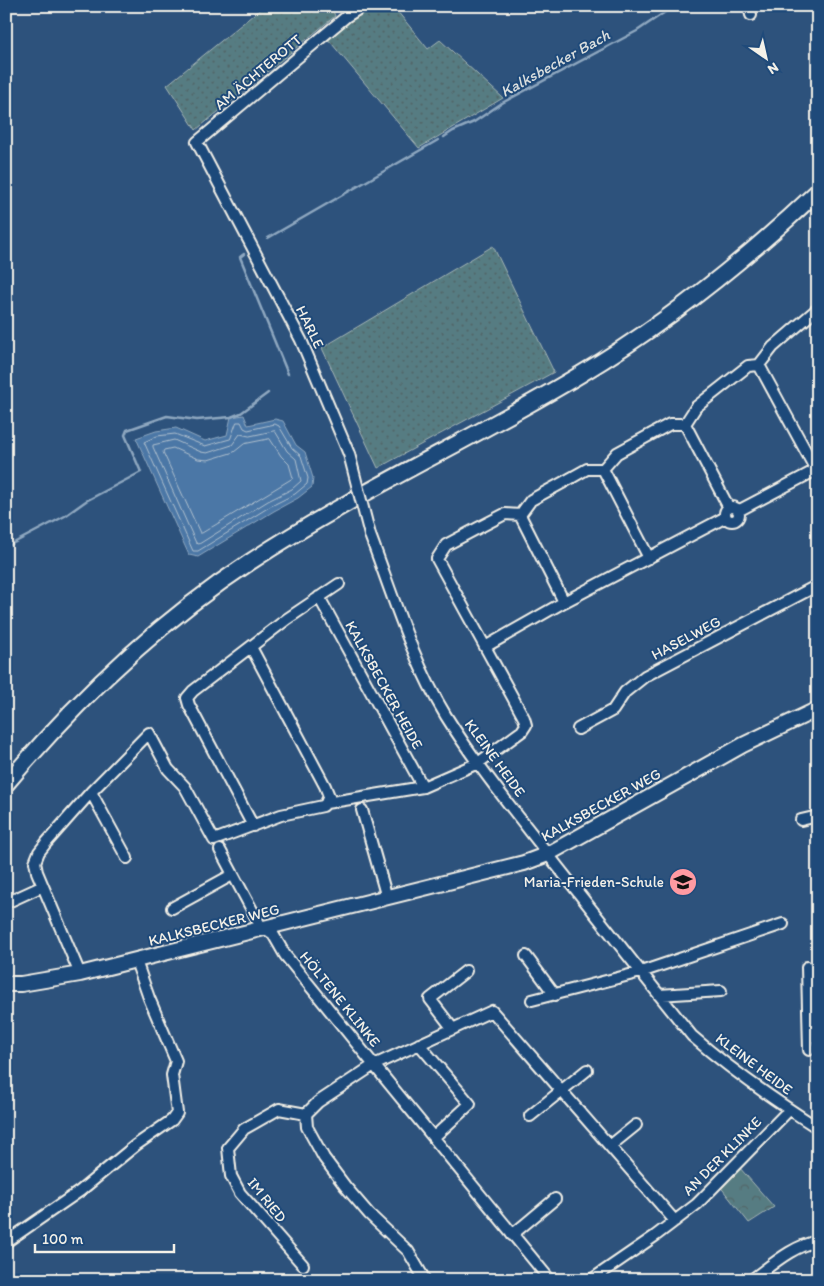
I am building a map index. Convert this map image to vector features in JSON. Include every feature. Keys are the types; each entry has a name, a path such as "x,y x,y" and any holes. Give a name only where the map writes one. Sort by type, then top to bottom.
{"main road":[{"path":"6,784 83,698 163,627 205,594 249,563 343,505 525,407 583,373 652,328 715,281 818,191"}],"street":[{"name":"AM ÄCHTEROTT","path":"197,142 340,22 363,6"},
{"name":"HARLE","path":"197,142 301,340 349,454 370,535"},
{"path":"685,424 696,407 748,366 758,365 773,347 816,310"},
{"path":"485,647 731,512 817,470 758,365"},
{"path":"520,515 531,500 539,495 587,469 603,469 617,453 670,424 685,424"},
{"path":"685,424 731,512"},
{"path":"603,469 650,558"},
{"path":"80,974 37,872 35,862 39,852 91,792 149,733 168,768 185,788 214,840 281,815 323,806 326,803 423,787 478,763 522,731 526,724 524,718 437,559 446,545 478,528 505,514 520,515"},
{"path":"520,515 564,602"},
{"name":"KLEINE HEIDE","path":"370,535 422,671 446,715 478,763 692,1036 789,1110 818,1128"},
{"path":"253,826 187,698 193,691 287,619 339,584"},
{"name":"HASELWEG","path":"578,729 613,710 625,692 645,676 818,585"},
{"name":"KALKSBECKER HEIDE","path":"319,597 423,787"},
{"path":"251,647 326,786 329,796 326,803"},
{"name":"KALKSBECKER WEG","path":"6,984 80,974 136,961 524,863 548,854 743,745 818,709"},
{"path":"91,792 127,858"},
{"path":"362,810 387,898"},
{"path":"801,820 818,816"},
{"name":"HÖLTENE KLINKE","path":"220,850 260,925 273,934 285,955 550,1280"},
{"path":"172,908 232,875"},
{"path":"6,903 43,886"},
{"path":"532,1000 641,972 783,924"},
{"path":"526,956 555,995"},
{"name":"KALKSBECKER WEG","path":"6,1242 80,1190 136,1145 172,1120 177,1113 172,1074 176,1061 149,998 136,961"},
{"path":"807,967 813,1008 809,1050"},
{"path":"453,1029 430,999 466,971"},
{"path":"659,995 721,991"},
{"path":"425,1280 408,1251 369,1214 329,1165 307,1127 306,1114 318,1102 374,1066 492,1011 675,1222"},
{"path":"419,1044 470,1104 434,1137"},
{"path":"530,1116 561,1089 587,1070"},
{"name":"IM RIED","path":"303,1265 240,1193 231,1176 228,1148 244,1129 279,1109 306,1114"},
{"name":"AN DER KLINKE","path":"591,1280 675,1222 704,1198 789,1110"},
{"path":"610,1146 636,1125"},
{"path":"512,1235 555,1199"},
{"path":"751,1280 787,1254 808,1243 818,1241"}],"green space":[{"path":"264,6 331,6 335,16 196,130 167,85"},
{"path":"370,6 393,6 428,49 440,40 503,98 419,148 327,38"},
{"path":"493,246 554,372 378,468 322,348"},
{"path":"739,1167 774,1207 749,1223 719,1185"}],"water":[{"path":"244,415 248,425 275,419 283,421 296,445 305,452 313,478 312,487 298,498 198,557 189,555 136,438 156,431 176,428 205,441 227,435 231,417"}],"waterway":[{"name":"Kalksbecker Bach","path":"444,137 474,122 502,103 637,31 674,6"},
{"name":"Kalksbecker Bach","path":"268,238 438,140"},
{"name":"Kalksbecker Bach","path":"244,254 240,257 288,374"},
{"name":"Kalksbecker Bach","path":"6,547 65,516 86,501 141,472 125,435 127,430 167,416 197,420 231,417 241,413 268,393"}],"place":[{"name":"Maria-Frieden-Schule","path":"683,882"}]}
